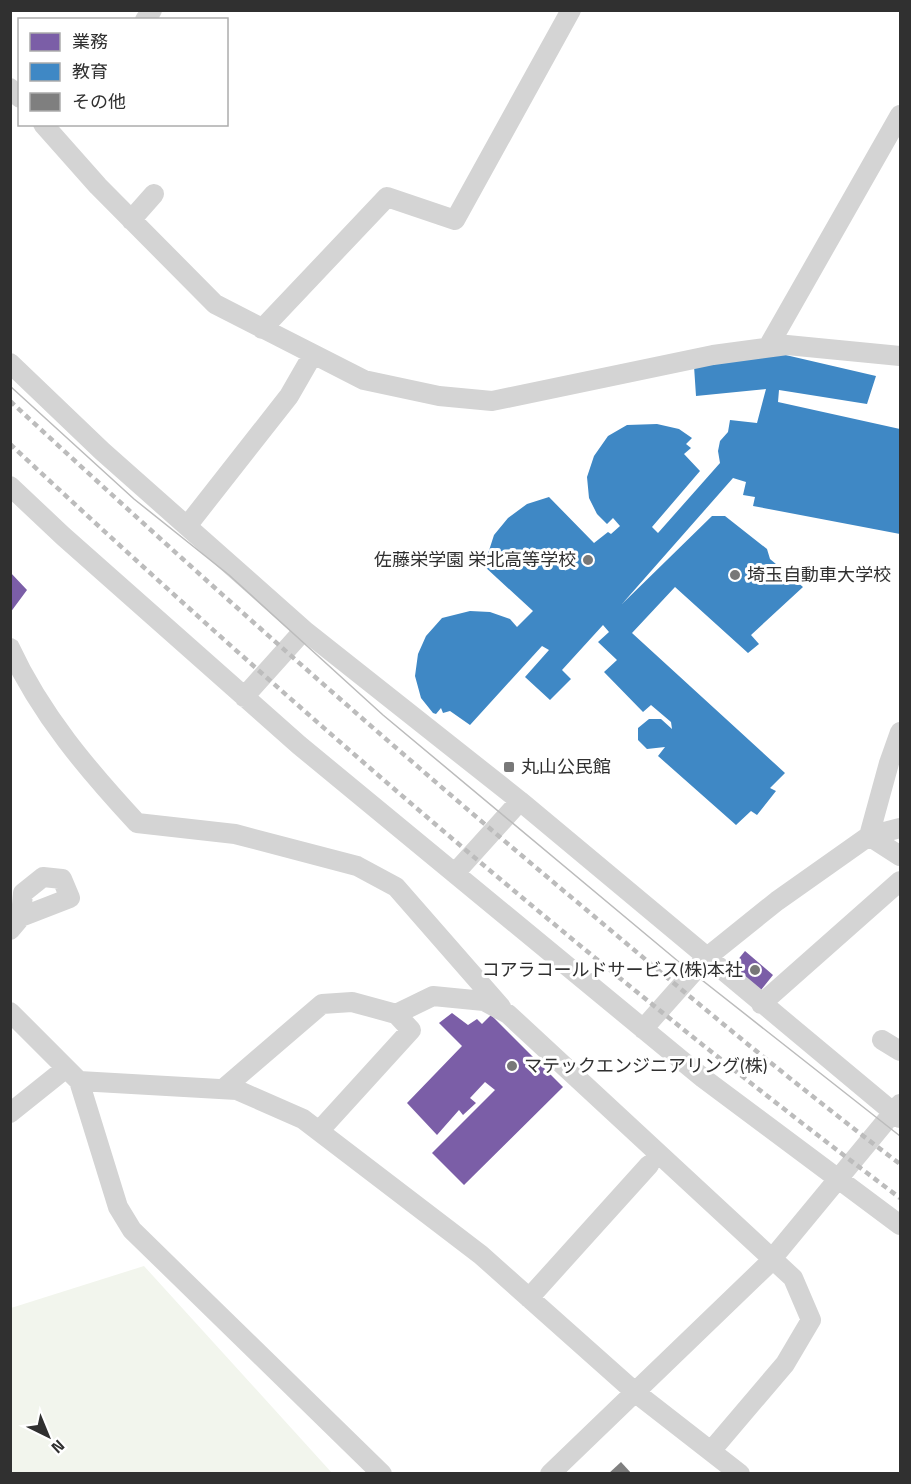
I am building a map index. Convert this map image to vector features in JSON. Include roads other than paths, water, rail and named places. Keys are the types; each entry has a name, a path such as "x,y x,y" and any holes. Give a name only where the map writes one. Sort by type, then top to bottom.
{"street":[{"path":"262,329 387,197 455,220 571,10"},
{"path":"768,348 900,115"},
{"path":"50,127 131,219 215,304 312,356 364,380 439,396 492,401 713,355 787,345 900,356"},
{"path":"131,219 154,194"},
{"path":"187,526 289,396 312,356"},
{"path":"11,364 304,630 520,801 761,1004 898,1111 771,1260 636,1393 550,1473"},
{"path":"10,486 244,697 455,873 703,1078 838,1181 900,1225"},
{"path":"244,697 304,630"},
{"path":"10,648 25,681 87,769 137,823 235,834 357,866 396,887 508,1014 793,1278 812,1320 785,1364 711,1451"},
{"path":"869,836 900,732"},
{"path":"455,873 520,801"},
{"path":"643,1029 706,958 777,901 869,836 900,828"},
{"path":"869,836 900,856"},
{"path":"761,1004 900,881"},
{"path":"396,1014 433,996 484,1001 508,1014"},
{"path":"223,1089 322,1004 352,1002 396,1014 411,1030 320,1130"},
{"path":"10,1012 72,1075 118,1207 132,1230 382,1473"},
{"path":"882,1040 900,1051"},
{"path":"10,1113 72,1075 237,1090 303,1119 481,1255 636,1393 740,1473"},
{"path":"529,1298 650,1165"}],"tram line":[{"path":"10,386 134,499 229,575 383,715 679,962 900,1136"}],"railway":[{"path":"10,401 224,596 515,850 704,1008 900,1164"},
{"path":"10,444 226,641 446,833 670,1019 900,1198"}],"place":[{"name":"佐藤栄学園 栄北高等学校","path":"588,560"},
{"name":"埼玉自動車大学校","path":"735,575"},
{"name":"丸山公民館","path":"509,767"},
{"name":"コアラコールドサービス(株)本社","path":"755,970"},
{"name":"マテックエンジニアリング(株)","path":"512,1066"}]}
